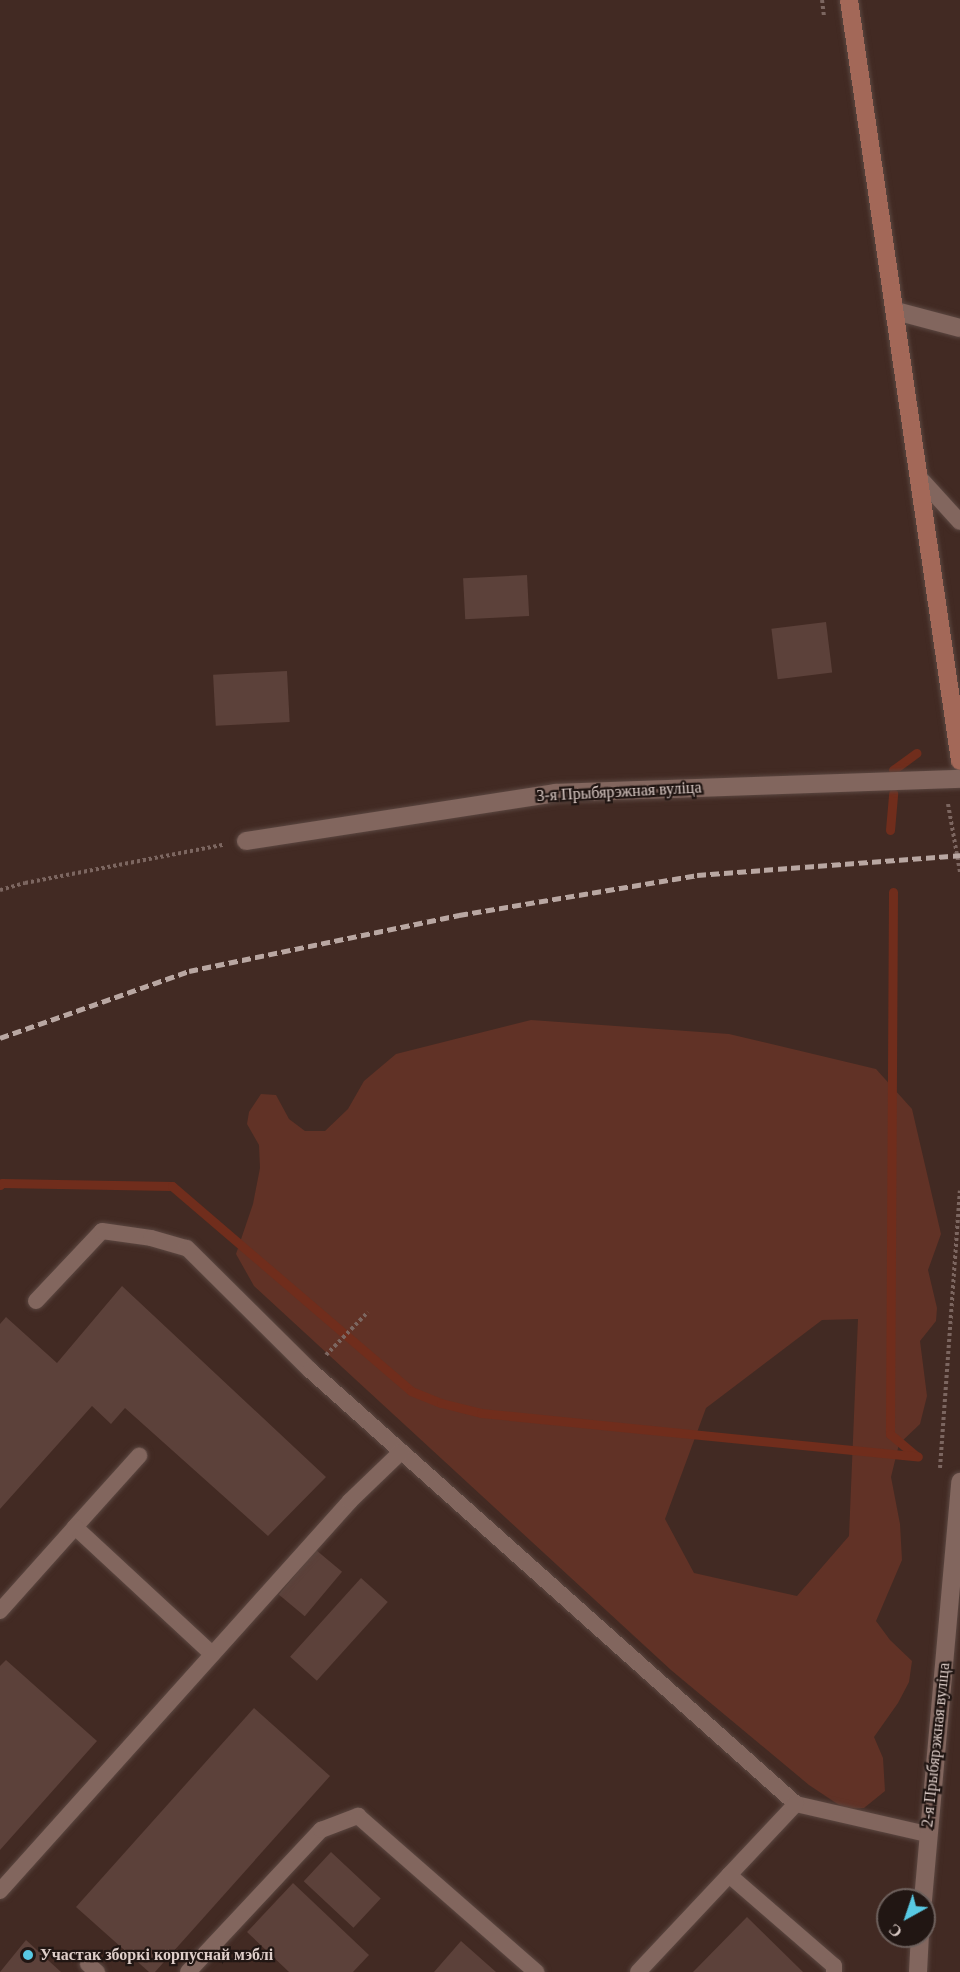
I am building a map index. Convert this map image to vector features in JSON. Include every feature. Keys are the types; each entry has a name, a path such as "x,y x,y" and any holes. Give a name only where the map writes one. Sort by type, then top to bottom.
{"street":[{"path":"849,0 960,760"},
{"path":"896,310 960,328"},
{"name":"3-я Прыбярэжная вуліца","path":"246,841 555,793 960,778"},
{"name":"2-я Прыбярэжная вуліца","path":"924,1888 960,1482"},
{"path":"918,1972 920,1948"}],"lane":[{"path":"920,478 960,522"},
{"path":"36,1301 102,1231 151,1238 187,1248 310,1370 796,1804 927,1834"},
{"path":"0,1891 350,1501 401,1452"},
{"path":"0,1611 139,1456"},
{"path":"75,1527 212,1654"},
{"path":"638,1972 796,1804"},
{"path":"188,1972 321,1830 358,1816 536,1972"},
{"path":"729,1875 834,1966 834,1972"}],"path":[{"path":"0,890 25,883 246,841"},
{"path":"331,1350 368,1312"}],"shaded area":[{"path":"531,1020 729,1034 876,1069 912,1109 941,1234 928,1270 937,1308 936,1321 920,1341 927,1396 920,1424 899,1444 891,1477 900,1524 902,1560 876,1621 890,1640 912,1661 909,1682 898,1703 874,1737 883,1758 885,1791 864,1808 845,1809 809,1785 671,1670 254,1286 236,1254 253,1204 260,1168 259,1145 247,1124 249,1112 261,1094 276,1095 289,1119 305,1131 325,1131 348,1109 364,1081 396,1054","holes":["858,1319 849,1536 797,1596 694,1573 665,1519 706,1408 822,1320"]}],"building":[{"path":"527,575 529,616 465,619 463,578"},
{"path":"826,622 832,673 778,679 771,629"},
{"path":"287,671 290,722 216,726 213,675"},
{"path":"122,1286 326,1477 268,1536 125,1408 111,1424 92,1406 0,1509 0,1324 6,1317 57,1363"},
{"path":"316,1550 342,1572 305,1616 279,1594"},
{"path":"361,1578 388,1602 317,1681 290,1657"},
{"path":"6,1660 97,1741 0,1850 0,1666"},
{"path":"254,1708 330,1776 155,1972 149,1972 76,1907"},
{"path":"331,1852 381,1898 353,1928 304,1881"},
{"path":"293,1883 369,1955 353,1972 289,1972 247,1932"},
{"path":"747,1917 803,1972 693,1972"},
{"name":"Участак зборкі корпуснай мэблі","path":"26,1940 61,1972 0,1972"},
{"path":"461,1941 496,1972 434,1972"}],"waterway":[{"path":"893,770 916,753"},
{"path":"890,830 893,793"},
{"path":"893,892 890,1434 916,1456"},
{"path":"0,1185 2,1183 172,1186 411,1391 441,1403 481,1413 918,1457"}],"railway":[{"path":"0,1038 189,971 459,915 697,875 960,855"}],"place":[{"name":"Участак зборкі корпуснай мэблі","path":"28,1955"}]}
